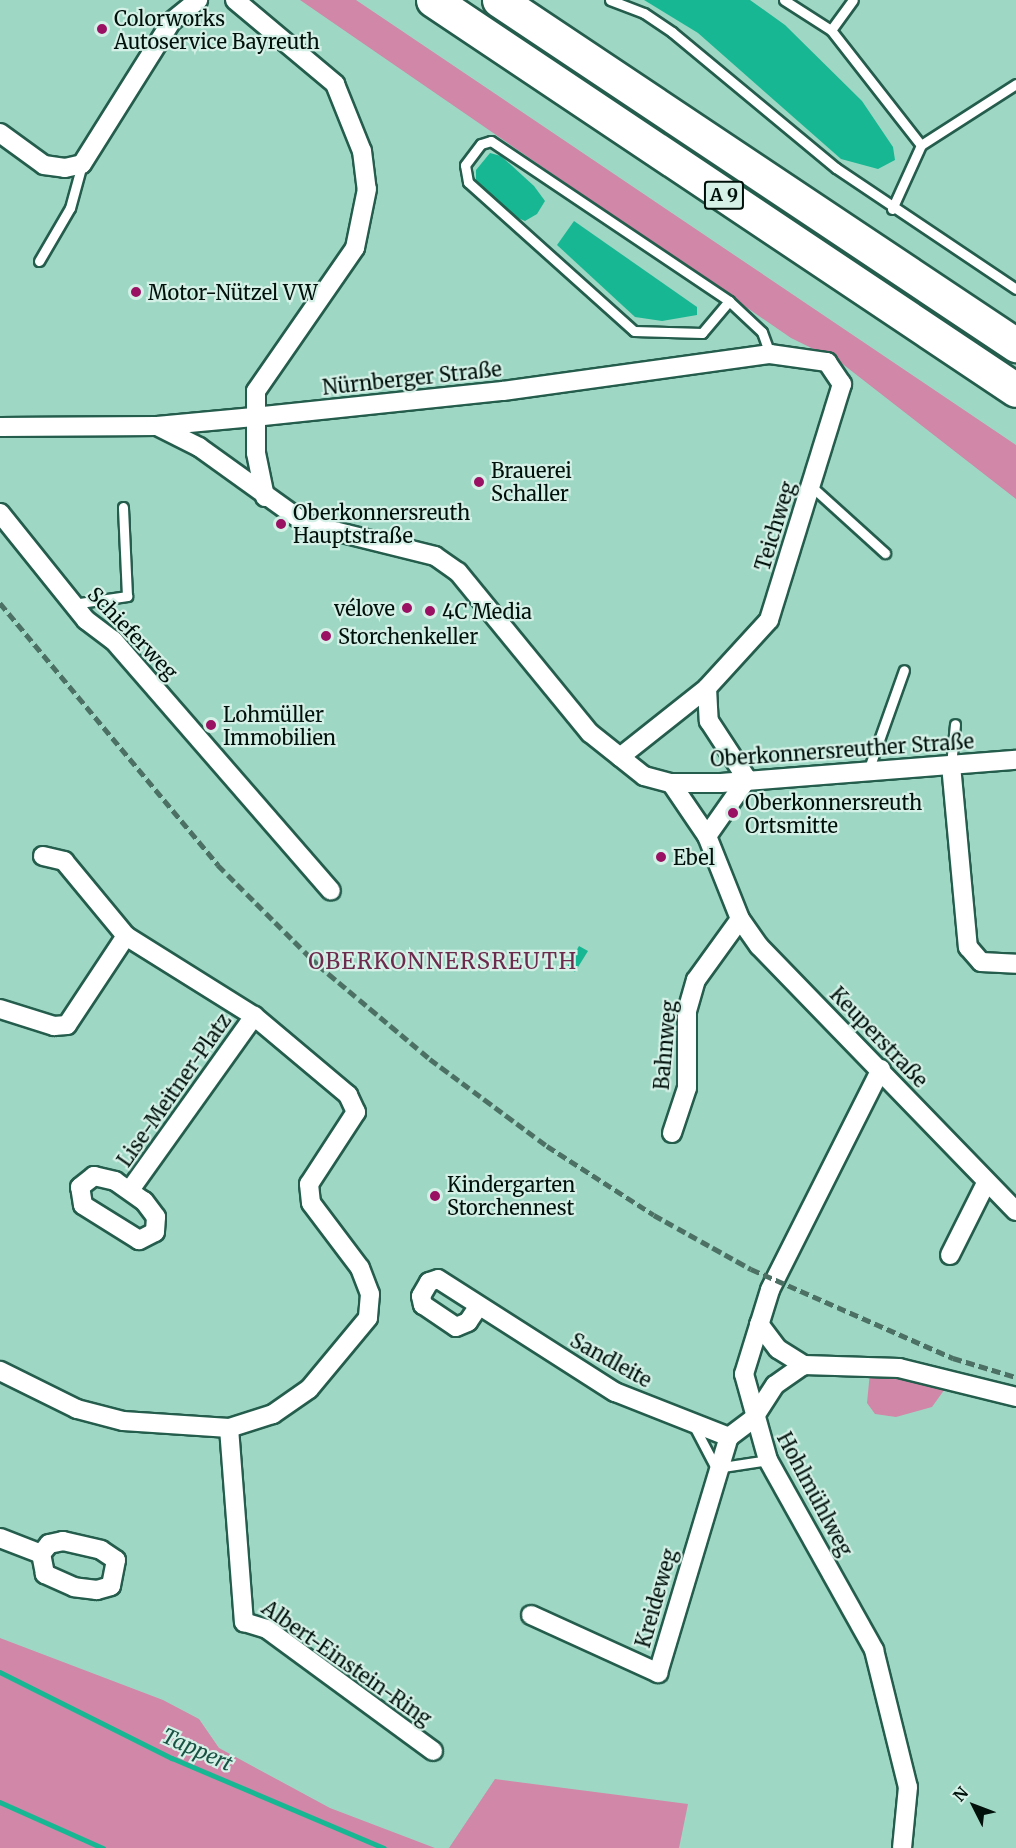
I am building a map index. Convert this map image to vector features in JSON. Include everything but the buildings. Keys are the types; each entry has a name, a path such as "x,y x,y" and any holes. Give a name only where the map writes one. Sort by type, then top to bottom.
{"highway":[{"name":"A 9","path":"433,0 1016,390"},
{"name":"A 9","path":"499,0 1016,345"}],"street":[{"path":"0,133 44,165 82,164 171,22 198,0"},
{"path":"237,0 335,84 362,151 367,189 355,248 313,315 260,381 254,417 265,497"},
{"name":"Nürnberger Straße","path":"0,427 157,426 254,417 503,391 770,354 827,362"},
{"name":"Teichweg","path":"620,758 707,688 769,620 842,384 827,362"},
{"name":"Oberkonnersreuther Straße","path":"157,426 199,447 265,497 306,524 435,556 458,572 590,733 644,776 671,783 1016,760"},
{"name":"Schieferweg","path":"0,513 73,604 113,640 331,891"},
{"path":"707,688 709,721 747,779 707,836"},
{"path":"951,765 968,947 981,962 1016,964"},
{"path":"671,783 707,836 740,919"},
{"path":"1,1373 77,1408 123,1421 229,1428 273,1414 309,1389 368,1318 370,1294 360,1268 322,1222 309,1184 356,1112 348,1095 254,1016 126,936 64,861 43,856"},
{"name":"Keuperstraße","path":"740,919 759,946 881,1069 985,1185 1016,1211"},
{"name":"Bahnweg","path":"672,1132 687,1088 687,1011 696,980 717,944 740,919"},
{"path":"0,1009 54,1026 67,1025 126,936"},
{"name":"Lise-Meitner-Platz","path":"130,1190 254,1016"},
{"name":"Hohlmühlweg","path":"881,1069 770,1290 744,1374 753,1419 768,1460 874,1650 908,1787 902,1848"},
{"path":"950,1255 985,1185"},
{"name":"Sandleite","path":"478,1307 615,1392 695,1428 729,1437"},
{"path":"759,1324 778,1348 804,1365 899,1368 1016,1396"},
{"path":"729,1437 753,1419 775,1385 804,1365"},
{"name":"Albert-Einstein-Ring","path":"229,1428 244,1622 267,1629 433,1750"},
{"name":"Kreideweg","path":"531,1615 658,1673 716,1468 729,1437"},
{"path":"0,1538 40,1554"}],"lane":[{"path":"610,0 644,13 672,32 892,209 1016,289"},
{"path":"784,0 831,30 921,144"},
{"path":"831,30 853,0"},
{"path":"892,209 921,144 1016,84"},
{"path":"729,301 702,333 634,332 468,182 465,165 481,144 491,141 729,301 762,332 770,354"},
{"path":"39,261 70,208 82,164"},
{"path":"811,486 885,553"},
{"path":"73,604 127,596 123,507"},
{"path":"868,771 904,670"},
{"path":"951,765 955,724"},
{"path":"695,1428 716,1468 768,1460"}],"shaded area":[{"path":"300,0 356,0 1016,445 1016,499 840,362 791,338"},
{"path":"644,0 750,0 785,25 862,101 893,147 895,160 878,169 841,159 698,33"},
{"path":"490,153 501,156 534,186 545,201 537,214 525,221 508,214 476,182 476,170"},
{"path":"574,221 697,307 697,315 662,321 635,317 557,245"},
{"path":"579,946 588,951 575,972 567,967"},
{"path":"891,1370 947,1386 932,1407 896,1417 875,1414 867,1403 870,1372"},
{"path":"0,1638 163,1700 199,1719 219,1748 330,1808 435,1848 0,1848"},
{"path":"495,1779 688,1804 679,1848 449,1848"}],"waterway":[{"name":"Tappert","path":"0,1672 172,1758 384,1848"},
{"path":"0,1802 103,1848"}],"railway":[{"path":"0,603 218,865 318,965 430,1059 547,1146 654,1215 751,1269 953,1358 1016,1377"}],"place":[{"name":"Colorworks Autoservice Bayreuth","path":"102,29"},
{"name":"Motor-Nützel VW","path":"136,292"},
{"name":"Brauerei Schaller","path":"479,482"},
{"name":"Oberkonnersreuth Hauptstraße","path":"281,524"},
{"name":"vélove","path":"407,608"},
{"name":"4C Media","path":"430,611"},
{"name":"Storchenkeller","path":"326,636"},
{"name":"Lohmüller Immobilien","path":"211,725"},
{"name":"Oberkonnersreuth Ortsmitte","path":"733,813"},
{"name":"Ebel","path":"661,857"},
{"name":"Kindergarten Storchennest","path":"435,1196"}],"district":[{"name":"OBERKONNERSREUTH","path":"443,962"}]}
